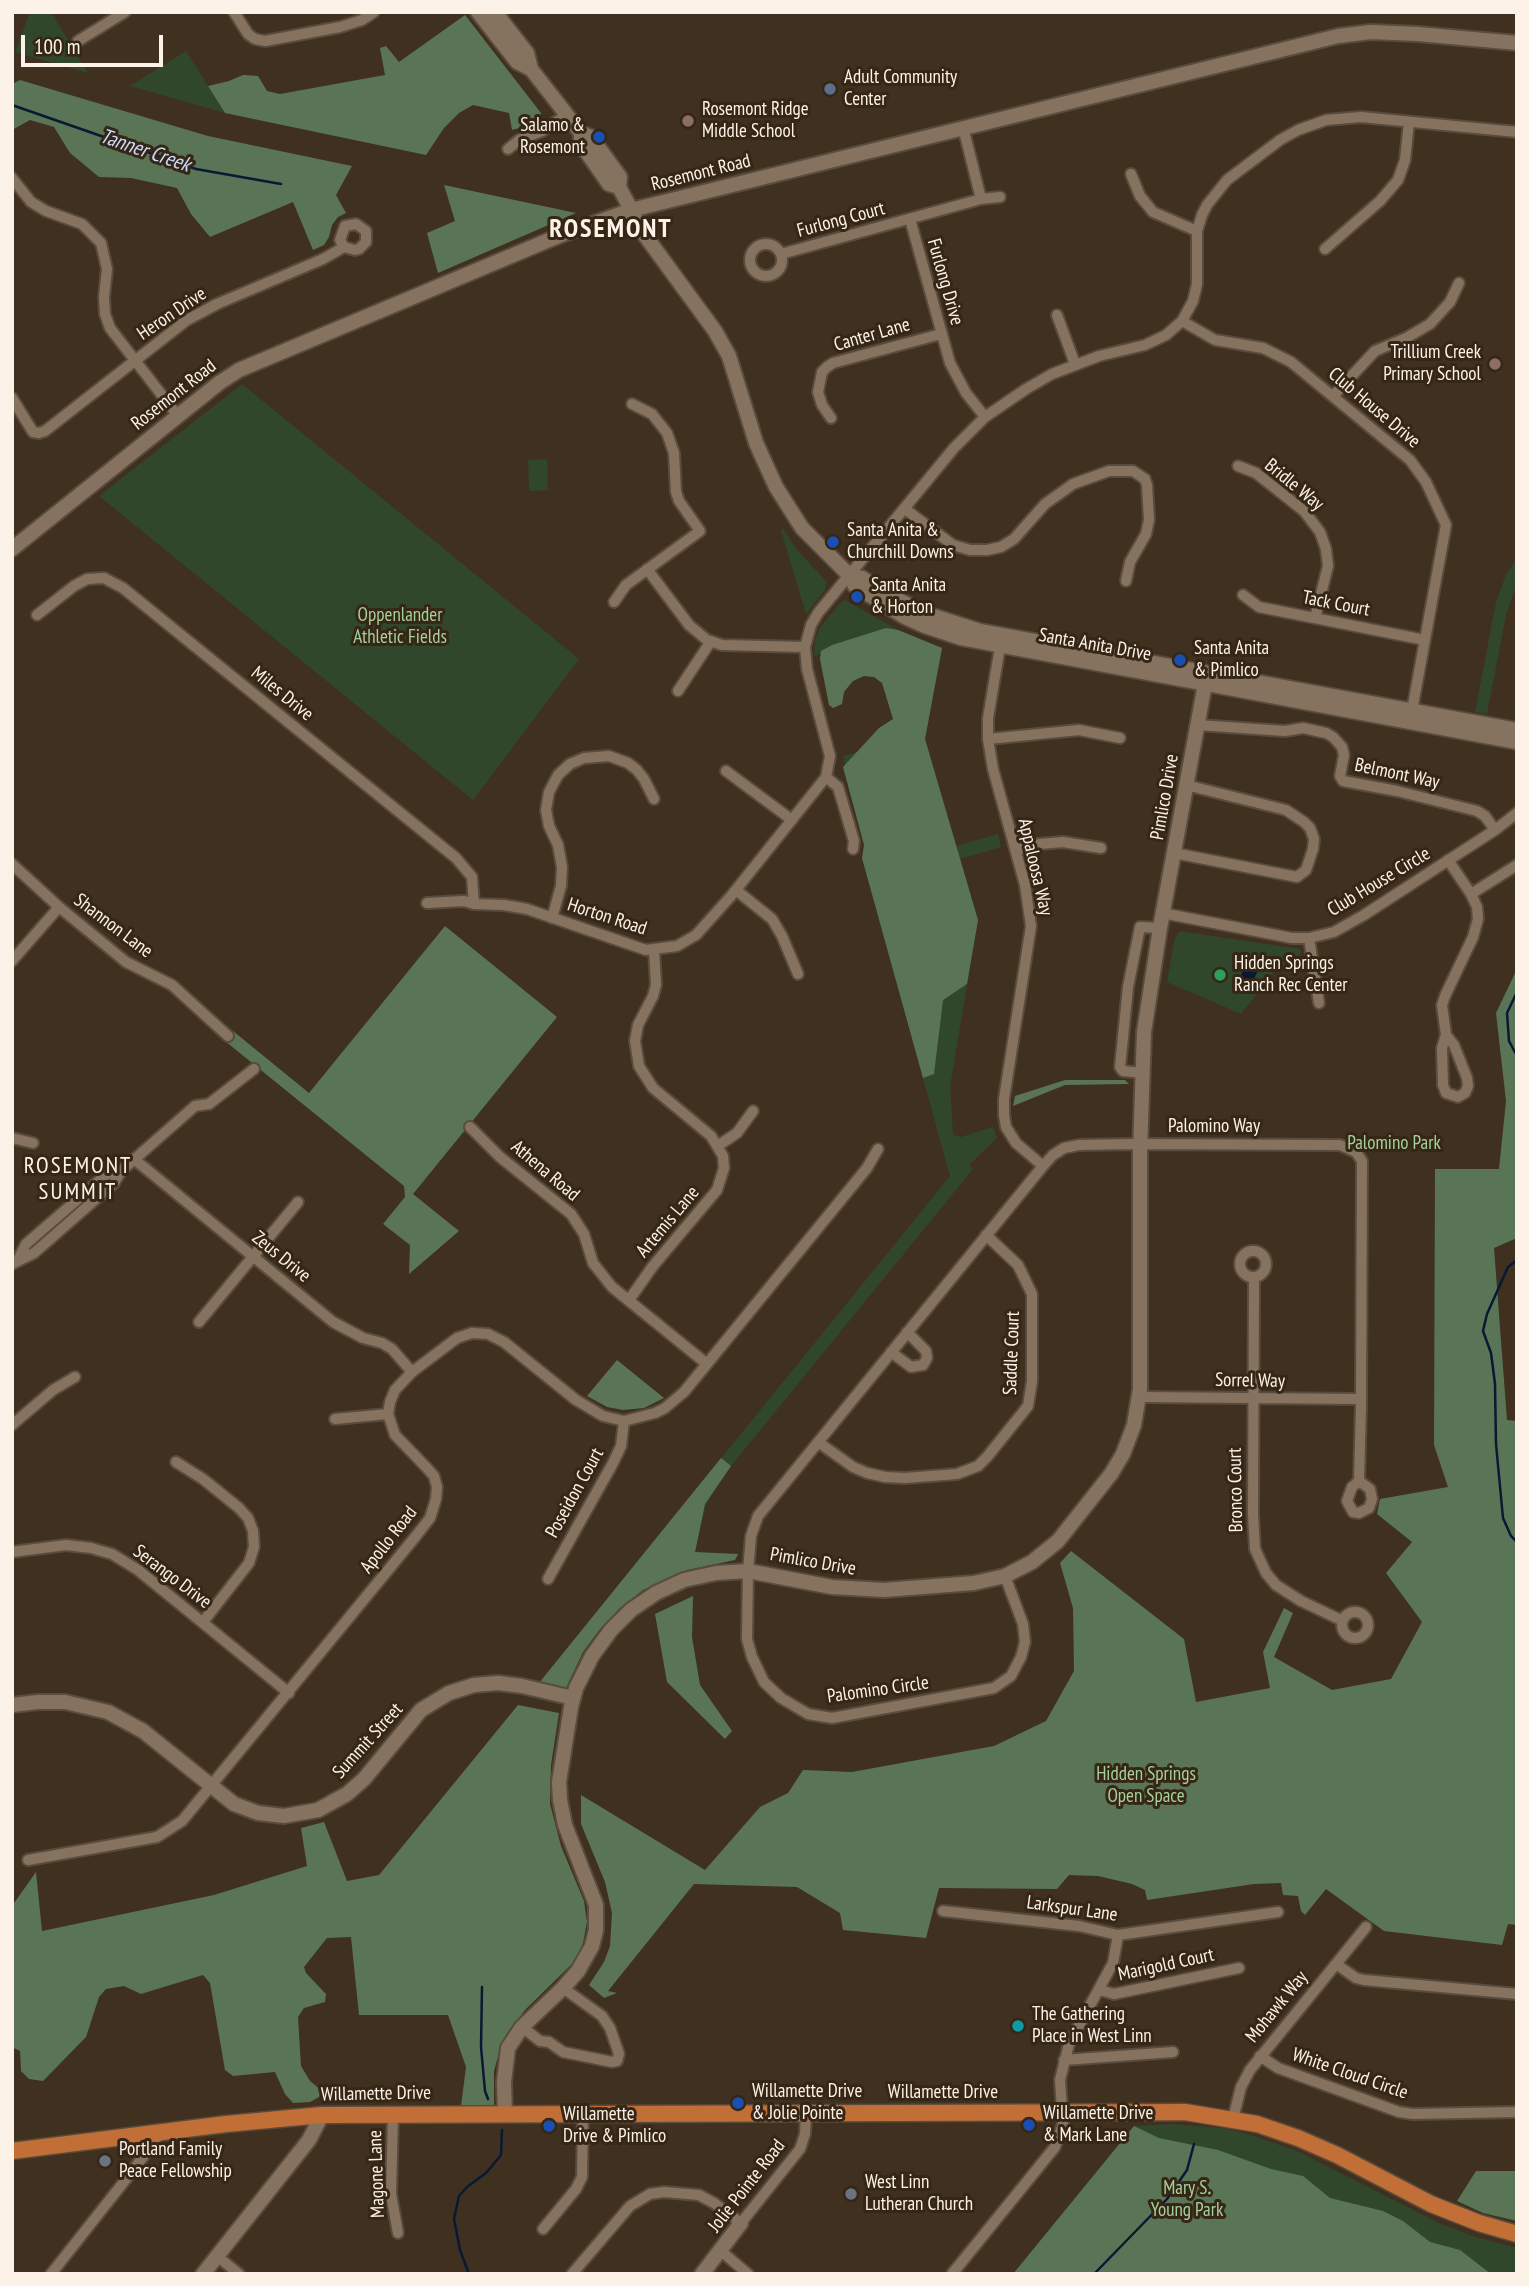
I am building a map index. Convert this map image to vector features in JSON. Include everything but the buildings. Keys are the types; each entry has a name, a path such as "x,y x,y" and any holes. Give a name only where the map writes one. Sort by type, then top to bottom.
{"main road":[{"path":"478,12 517,62 531,69"},
{"path":"495,12 527,53 531,69 567,115"},
{"name":"Rosemont Road","path":"12,549 225,379 245,367 561,235 631,209 1338,36 1371,32 1517,43"},
{"name":"Santa Anita Drive","path":"567,115 581,133 591,137 621,177 619,187 651,246 715,331 729,356 756,443 776,487 802,527 850,576 855,586 890,609 948,635 1000,647 1206,679 1411,716 1517,730"},
{"name":"Santa Anita Drive","path":"850,576 862,578 914,609 963,627 1206,679"},
{"name":"Pimlico Drive","path":"505,2115 508,2048 522,2027 579,1971 589,1954 597,1922 592,1890 568,1832 560,1800 559,1782 573,1698 582,1674 611,1630 638,1605 684,1580 716,1573 748,1571 839,1588 884,1590 974,1583 1005,1576 1030,1563 1058,1541 1111,1474 1132,1434 1139,1398 1140,1144 1145,1022 1161,920 1206,679"},
{"name":"Santa Anita Drive","path":"1411,716 1517,742"},
{"name":"Summit Street","path":"12,1705 48,1701 69,1702 107,1712 135,1725 211,1788 239,1806 258,1813 279,1816 305,1814 339,1800 353,1789 421,1710 449,1693 474,1685 498,1683 573,1698"},
{"name":"Willamette Drive","path":"12,2151 322,2115 1178,2112 1257,2124 1310,2143 1431,2204 1479,2223 1517,2234"},
{"path":"203,2274 309,2140 322,2115"},
{"name":"Jolie Pointe Road","path":"702,2274 741,2223"}],"street":[{"path":"78,41 125,12"},
{"path":"234,12 248,34 265,41 340,27 362,20 374,12"},
{"path":"508,149 519,140 542,131 567,115"},
{"path":"853,849 854,841 838,787 826,777 830,756 804,647 818,613 954,448 985,417 1026,389 1075,364 1145,345 1166,335 1182,321 1193,301 1197,284 1197,231 1206,205 1227,180 1261,153 1298,130 1326,120 1361,117 1517,132"},
{"path":"1325,248 1380,201 1398,180 1405,160 1409,122"},
{"path":"963,127 981,199"},
{"path":"1131,174 1140,196 1153,212 1197,231"},
{"path":"12,178 31,202 53,214 79,222 101,243 107,269 104,297 106,318 114,334 178,416"},
{"name":"Furlong Drive","path":"985,417 957,379 950,363 910,219 981,199 1000,197"},
{"name":"Furlong Court","path":"781,254 910,219"},
{"name":"Heron Drive","path":"12,398 35,433 51,427 176,327 209,307 323,259 344,247"},
{"path":"1333,396 1375,351 1419,332 1430,324 1450,302 1458,283"},
{"path":"1058,315 1075,364"},
{"name":"Club House Drive","path":"1182,321 1215,340 1248,345 1280,356 1410,460 1426,482 1446,525 1411,716"},
{"name":"Canter Lane","path":"831,418 822,405 818,392 820,379 827,367 833,363 941,334"},
{"path":"614,602 625,585 700,531 679,501 674,453 667,433 652,414 632,404"},
{"name":"Bridle Way","path":"1238,466 1255,473 1304,511 1320,532 1328,566 1315,618"},
{"path":"905,509 953,545 970,550 987,550 1001,547 1014,539 1045,504 1073,484 1109,471 1133,471 1145,479 1147,485 1149,520 1146,534 1129,562 1126,581"},
{"path":"648,569 689,625 711,641 722,645 804,647"},
{"name":"Miles Drive","path":"37,615 87,579 104,578 123,588 456,858 472,877 474,904"},
{"name":"Tack Court","path":"1244,595 1259,607 1425,640"},
{"path":"678,691 711,641"},
{"name":"Appaloosa Way","path":"1000,647 988,718 988,739 993,769 1025,885 1031,926 1003,1115 1006,1127 1016,1143 1042,1166"},
{"name":"Belmont Way","path":"1198,725 1285,731 1303,728 1326,733 1342,747 1344,755 1340,776 1343,781 1477,811 1485,816 1495,830"},
{"path":"988,739 1079,730 1120,738"},
{"path":"552,918 561,886 562,867 546,810 549,792 558,775 570,764 584,758 609,756 628,763 637,770 654,799"},
{"path":"726,771 792,820"},
{"name":"Horton Road","path":"427,903 464,901 504,905 527,909 636,947 654,950 677,946 696,935 736,890 826,777"},
{"path":"1174,853 1297,877 1306,870 1313,849 1311,828 1286,810 1186,785"},
{"name":"Club House Circle","path":"1161,920 1308,938 1334,932 1357,920 1517,813"},
{"path":"1016,850 1063,842 1101,848"},
{"path":"1446,1035 1454,1045 1467,1078 1465,1093 1458,1097 1446,1093 1443,1085 1442,1048 1446,1035 1442,1005 1473,937 1478,919 1477,907 1471,894 1448,860"},
{"name":"Shannon Lane","path":"12,864 126,962 172,985 228,1035"},
{"path":"1471,894 1517,864"},
{"path":"736,890 772,919 798,974"},
{"path":"12,961 60,907"},
{"path":"1143,1073 1123,1071 1120,1068 1128,987 1138,930 1161,920"},
{"path":"1308,938 1319,1003"},
{"path":"654,950 656,985 638,1025 635,1041 639,1066 653,1088 719,1145 737,1133 753,1111"},
{"path":"15,1262 26,1244 107,1174 121,1171 195,1105 209,1104 216,1100 254,1069"},
{"name":"Athena Road","path":"470,1127 500,1157 571,1214 584,1234 593,1263 606,1280 707,1364"},
{"path":"12,1138 33,1143"},
{"name":"Artemis Lane","path":"628,1300 716,1190 724,1168 719,1145"},
{"name":"Palomino Way","path":"748,1571 751,1536 758,1517 1042,1166 1052,1155 1079,1145 1340,1145 1356,1152 1362,1161 1359,1482"},
{"path":"335,1419 388,1413 395,1390 412,1372 457,1338 472,1334 488,1334 504,1342 586,1407 603,1416 624,1421 644,1418 665,1408 684,1392 862,1174 878,1149"},
{"name":"Zeus Drive","path":"134,1159 333,1321 363,1338 392,1349 412,1372"},
{"path":"199,1322 298,1202"},
{"name":"Saddle Court","path":"818,1442 853,1467 885,1477 957,1474 978,1466 987,1457 1028,1406 1032,1381 1032,1313 1031,1294 1018,1265 986,1235"},
{"name":"Bronco Court","path":"1254,1277 1253,1533 1258,1556 1266,1573 1285,1592 1341,1620"},
{"path":"891,1352 911,1367 923,1365 927,1358 926,1351 907,1332"},
{"path":"12,1425 75,1377"},
{"name":"Sorrel Way","path":"1139,1398 1361,1399"},
{"name":"Apollo Road","path":"28,1860 157,1837 182,1821 420,1531 434,1508 437,1487 434,1476 401,1444 390,1426 388,1413"},
{"name":"Poseidon Court","path":"548,1579 613,1463 621,1446 624,1421"},
{"path":"176,1462 197,1474 239,1508 248,1518 253,1531 254,1547 249,1563 203,1622"},
{"name":"Serango Drive","path":"12,1552 66,1545 112,1554 138,1570 289,1693"},
{"name":"Palomino Circle","path":"748,1571 747,1639 764,1682 798,1710 832,1718 977,1692 994,1688 1007,1680 1018,1664 1025,1642 1023,1624 1005,1576"},
{"name":"Larkspur Lane","path":"943,1911 1079,1926 1118,1935 1279,1912"},
{"name":"Mohawk Way","path":"1233,2119 1241,2087 1260,2056 1366,1927"},
{"path":"952,2274 1055,2147 1062,2126 1059,2091 1064,2060 1080,2021 1100,1990 1112,1963 1118,1935"},
{"path":"1336,1964 1356,1978 1364,1980 1517,1994"},
{"name":"Marigold Court","path":"1100,1990 1114,1994 1240,1968"},
{"path":"522,2027 540,2041 549,2042 563,2052 617,2061 619,2054 610,2028 602,2016 564,1988"},
{"path":"1064,2060 1173,2052"},
{"name":"White Cloud Circle","path":"1260,2056 1278,2068 1399,2112 1517,2112"},
{"name":"Magone Lane","path":"393,2114 391,2194 398,2232"},
{"path":"543,2229 576,2189 582,2177 583,2114"},
{"name":"Jolie Pointe Road","path":"741,2223 800,2149 805,2134 806,2114"},
{"path":"51,2274 161,2132"},
{"path":"572,2274 629,2206 650,2194 664,2192 699,2195 741,2223"},
{"path":"721,2251 748,2274"},
{"path":"217,2256 239,2274"}],"green space":[{"path":"30,12 51,12 88,73 15,52"},
{"path":"465,15 541,113 539,123 512,130 509,113 473,105 459,113 444,128 426,155 225,113 208,86 243,75 258,76 267,91 280,94 385,75 380,48 386,46 399,62"},
{"path":"186,51 225,113 130,86"},
{"path":"20,80 208,136 352,166 336,195 346,213 338,217 332,225 324,245 313,250 293,202 210,237 191,214 177,188 131,178 99,177 70,153 54,127 30,120 12,130 12,84"},
{"path":"444,185 576,213 438,273 427,233 455,221"},
{"name":"Oppenlander Athletic Fields","path":"242,384 579,659 473,800 99,496"},
{"path":"547,459 548,490 529,491 528,460"},
{"path":"783,529 797,550 827,582 825,590 806,614 781,530"},
{"path":"1517,558 1517,583 1506,615 1487,714 1475,712 1496,602 1506,575"},
{"path":"845,600 898,630 942,648 925,739 956,846 998,834 1001,847 960,859 978,920 950,1086 953,1135 961,1137 993,1127 997,1138 969,1165 973,1169 731,1466 706,1504 695,1552 738,1554 735,1560 687,1570 643,1590 620,1608 600,1629 583,1652 566,1688 539,1683 950,1176 862,858 868,849 843,756 917,735 889,635 814,656 815,640 821,626"},
{"path":"886,628 898,630 942,648 925,739 978,920 967,984 943,1000 934,1074 923,1078 862,858 864,845 843,767 879,728 893,719 882,683 874,677 864,676 853,681 844,692 842,704 833,708 829,705 820,659 821,651 832,645"},
{"path":"445,926 557,1017 413,1194 459,1231 409,1274 410,1245 383,1224 405,1197 404,1186 225,1041 233,1031 309,1093"},
{"name":"Hidden Springs Ranch Rec Center","path":"1179,931 1300,949 1301,967 1274,972 1241,1014 1167,982 1174,941"},
{"name":"Hidden Springs Open Space","path":"1517,969 1517,1238 1494,1248 1507,1420 1517,1421 1517,1925 1508,1924 1502,1945 1384,1931 1326,1889 1305,1915 1301,1911 1298,1896 1283,1895 1281,1883 1254,1884 1147,1900 1145,1890 1098,1876 1069,1875 1057,1889 939,1888 926,1938 843,1930 840,1913 797,1887 694,1884 608,1991 617,1993 604,1998 589,1985 604,1962 610,1946 612,1913 605,1882 581,1824 581,1795 705,1870 760,1807 788,1793 803,1770 852,1772 994,1746 1046,1721 1074,1671 1073,1608 1060,1563 1071,1551 1184,1639 1196,1702 1270,1688 1263,1652 1284,1608 1293,1613 1274,1657 1332,1690 1391,1679 1422,1622 1386,1573 1412,1542 1377,1514 1380,1499 1448,1487 1434,1445 1435,1169 1499,1169 1506,1101 1496,1013"},
{"path":"1065,1080 1125,1080 1129,1084 1065,1085 1013,1106 1015,1096"},
{"path":"617,1360 664,1398 644,1408 623,1410 607,1407 587,1396"},
{"path":"721,1458 731,1466 705,1504 695,1552 738,1554 735,1560 687,1570 643,1590 620,1608 600,1629 583,1652 566,1688 539,1683"},
{"path":"693,1596 692,1637 700,1685 732,1731 725,1739 667,1682 655,1614"},
{"path":"518,1705 559,1713 551,1765 550,1804 561,1846 584,1901 587,1922 583,1943 575,1961 525,2010 508,2032 494,2071 494,2106 461,2106 466,2067 448,2015 359,2015 351,1937 327,1938 304,1967 306,1973 326,1994 325,2002 304,2008 298,2017 301,2066 310,2081 321,2090 319,2097 310,2102 293,2103 285,2094 275,2072 233,2076 225,2070 210,1983 203,1975 141,1994 124,1986 106,1989 99,1997 86,2037 43,2081 29,2079 21,2071 20,2051 12,2047 12,1906 36,1872 42,1931 214,1895 307,1866 301,1828 324,1822 347,1881 379,1875"},
{"name":"Mary S. Young Park","path":"1172,2124 1223,2128 1297,2151 1441,2224 1517,2248 1517,2274 1013,2274 1134,2126"},
{"name":"Mary S. Young Park","path":"1134,2126 1159,2138 1218,2150 1271,2169 1303,2176 1330,2198 1383,2211 1403,2221 1430,2242 1460,2250 1491,2274 1013,2274"},
{"path":"1476,2171 1517,2171 1517,2221 1483,2213 1457,2201"}],"water":[{"path":"1247,961 1260,966 1249,990 1237,985"}],"waterway":[{"name":"Tanner Creek","path":"12,105 196,169 281,184"},
{"path":"1517,992 1507,1013 1509,1041 1517,1056"},
{"path":"1517,1260 1508,1267 1487,1314 1483,1331 1491,1353 1495,1384 1496,1444 1503,1518 1511,1536 1517,1542"},
{"path":"482,1987 481,2047 488,2099"},
{"path":"469,2274 460,2250 454,2219 459,2196 486,2173 501,2155 502,2130"},
{"path":"1094,2274 1167,2199 1187,2170 1194,2144"}],"place":[{"name":"Adult Community Center","path":"830,89"},
{"name":"Rosemont Ridge Middle School","path":"688,121"},
{"name":"Salamo & Rosemont","path":"599,137"},
{"name":"Trillium Creek Primary School","path":"1495,364"},
{"name":"Santa Anita & Churchill Downs","path":"833,542"},
{"name":"Santa Anita & Horton","path":"857,597"},
{"name":"Santa Anita & Pimlico","path":"1180,660"},
{"name":"Hidden Springs Ranch Rec Center","path":"1220,975"},
{"name":"The Gathering Place in West Linn","path":"1018,2026"},
{"name":"Willamette Drive & Jolie Pointe","path":"738,2103"},
{"name":"Willamette Drive & Mark Lane","path":"1029,2125"},
{"name":"Willamette Drive & Pimlico","path":"549,2126"},
{"name":"Portland Family Peace Fellowship","path":"105,2161"},
{"name":"West Linn Lutheran Church","path":"851,2194"}],"district":[{"name":"ROSEMONT","path":"611,230"},
{"name":"ROSEMONT SUMMIT","path":"78,1179"}],"park label":[{"name":"Palomino Park","path":"1394,1144"}]}
